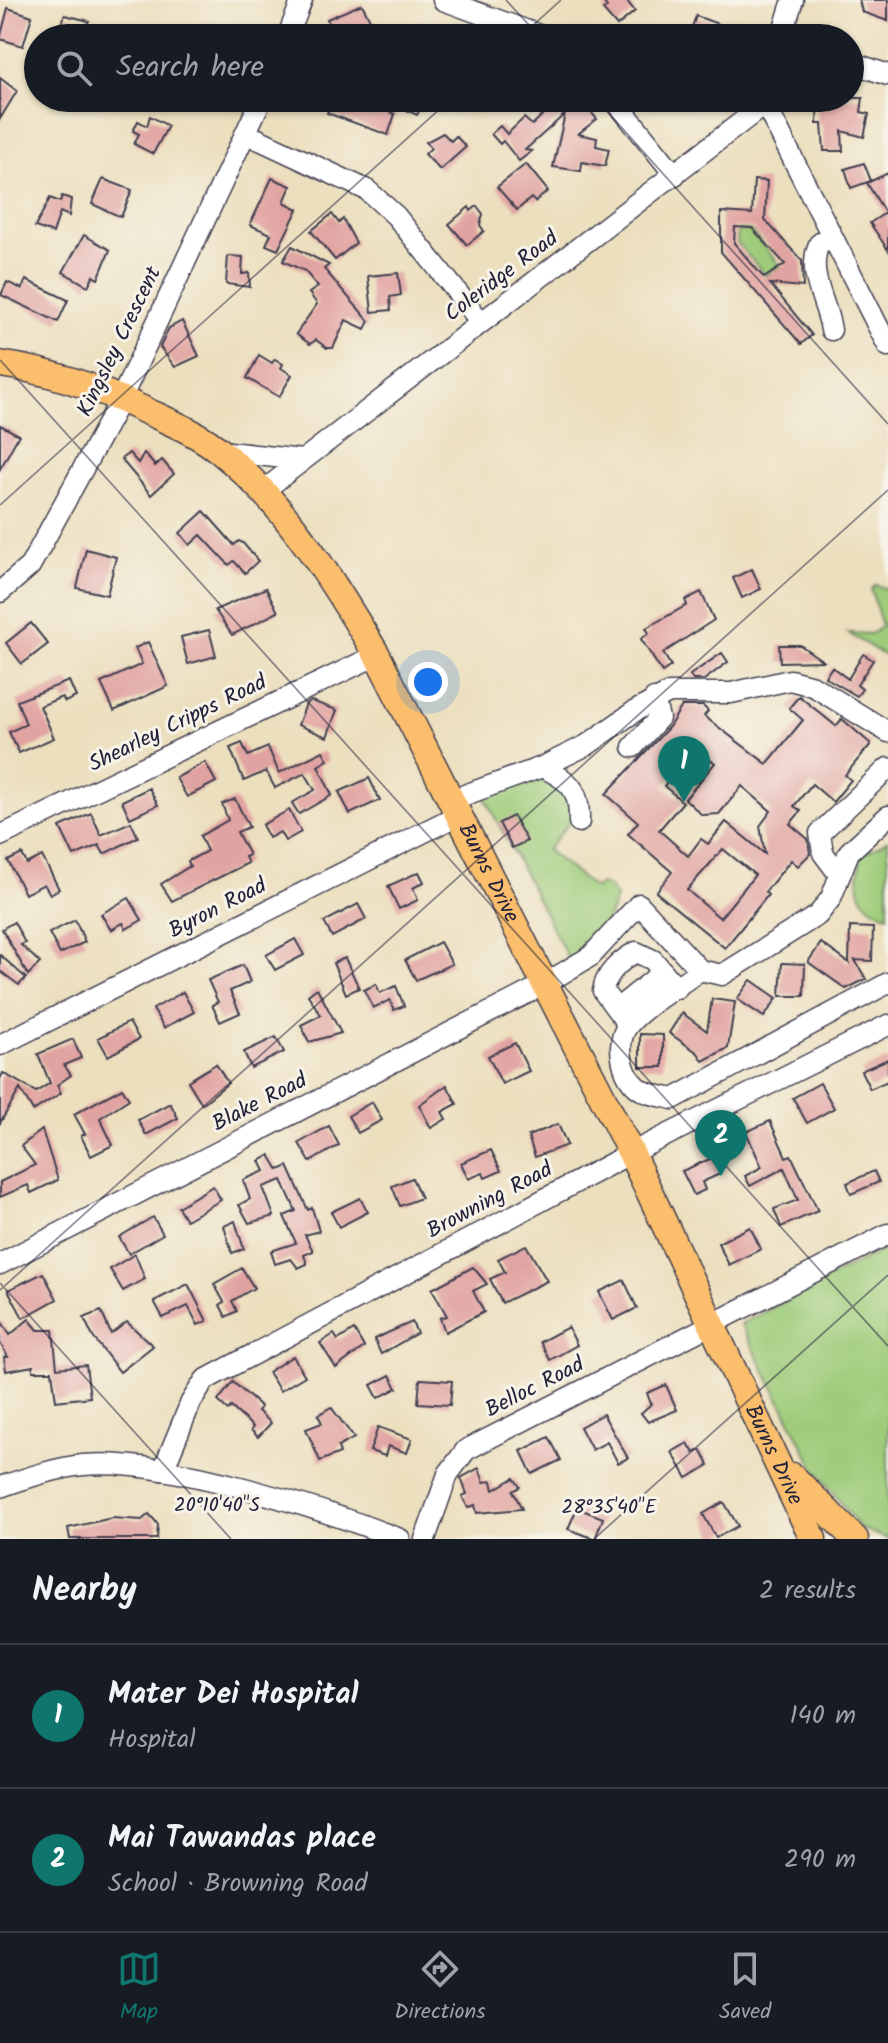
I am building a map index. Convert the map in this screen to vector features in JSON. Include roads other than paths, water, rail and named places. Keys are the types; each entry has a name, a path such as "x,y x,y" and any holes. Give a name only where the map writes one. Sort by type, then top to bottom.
{"main road":[{"name":"Burns Drive","path":"0,364 83,384 121,399 195,435 220,451 263,491 330,577 377,655 631,1153 715,1325 813,1539"},
{"path":"781,1465 855,1539"}],"street":[{"path":"293,24 302,0"},
{"path":"443,0 509,24"},
{"path":"785,24 793,0"},
{"path":"864,67 888,75"},
{"name":"Kingsley Crescent","path":"0,592 30,566 121,399 256,112"},
{"path":"624,112 675,175"},
{"name":"Coleridge Road","path":"263,491 752,112"},
{"path":"771,112 888,346"},
{"path":"247,134 367,190 396,216 481,322"},
{"path":"831,235 819,244 816,262 817,291 828,309 831,330"},
{"path":"220,451 302,460"},
{"name":"Shearley Cripps Road","path":"0,836 377,655"},
{"path":"633,747 659,718 654,699 686,691 731,693 790,680 813,686 888,732"},
{"name":"Byron Road","path":"0,1045 454,808 587,745 654,699"},
{"path":"542,767 575,787 579,822"},
{"path":"838,873 823,853 820,833 888,768"},
{"path":"623,1017 677,988 700,970 722,975 818,915 831,898 838,873 849,852 888,816"},
{"name":"Blake Road","path":"0,1264 543,985 591,956 639,904 700,970"},
{"path":"623,1017 603,991 604,984 636,952 647,955 677,988"},
{"path":"663,972 623,1017 621,1041 623,1065 636,1086 653,1095 673,1099 888,983"},
{"name":"Browning Road","path":"163,1470 191,1402 205,1380 631,1153 888,1025"},
{"name":"Belloc Road","path":"425,1539 448,1474 466,1450 888,1234"},
{"path":"0,1487 84,1465 163,1470 296,1504 393,1538"}],"place":[{"name":"Mater Dei Hospital","path":"684,802"},
{"name":"Mai Tawandas place","path":"721,1176"}]}
